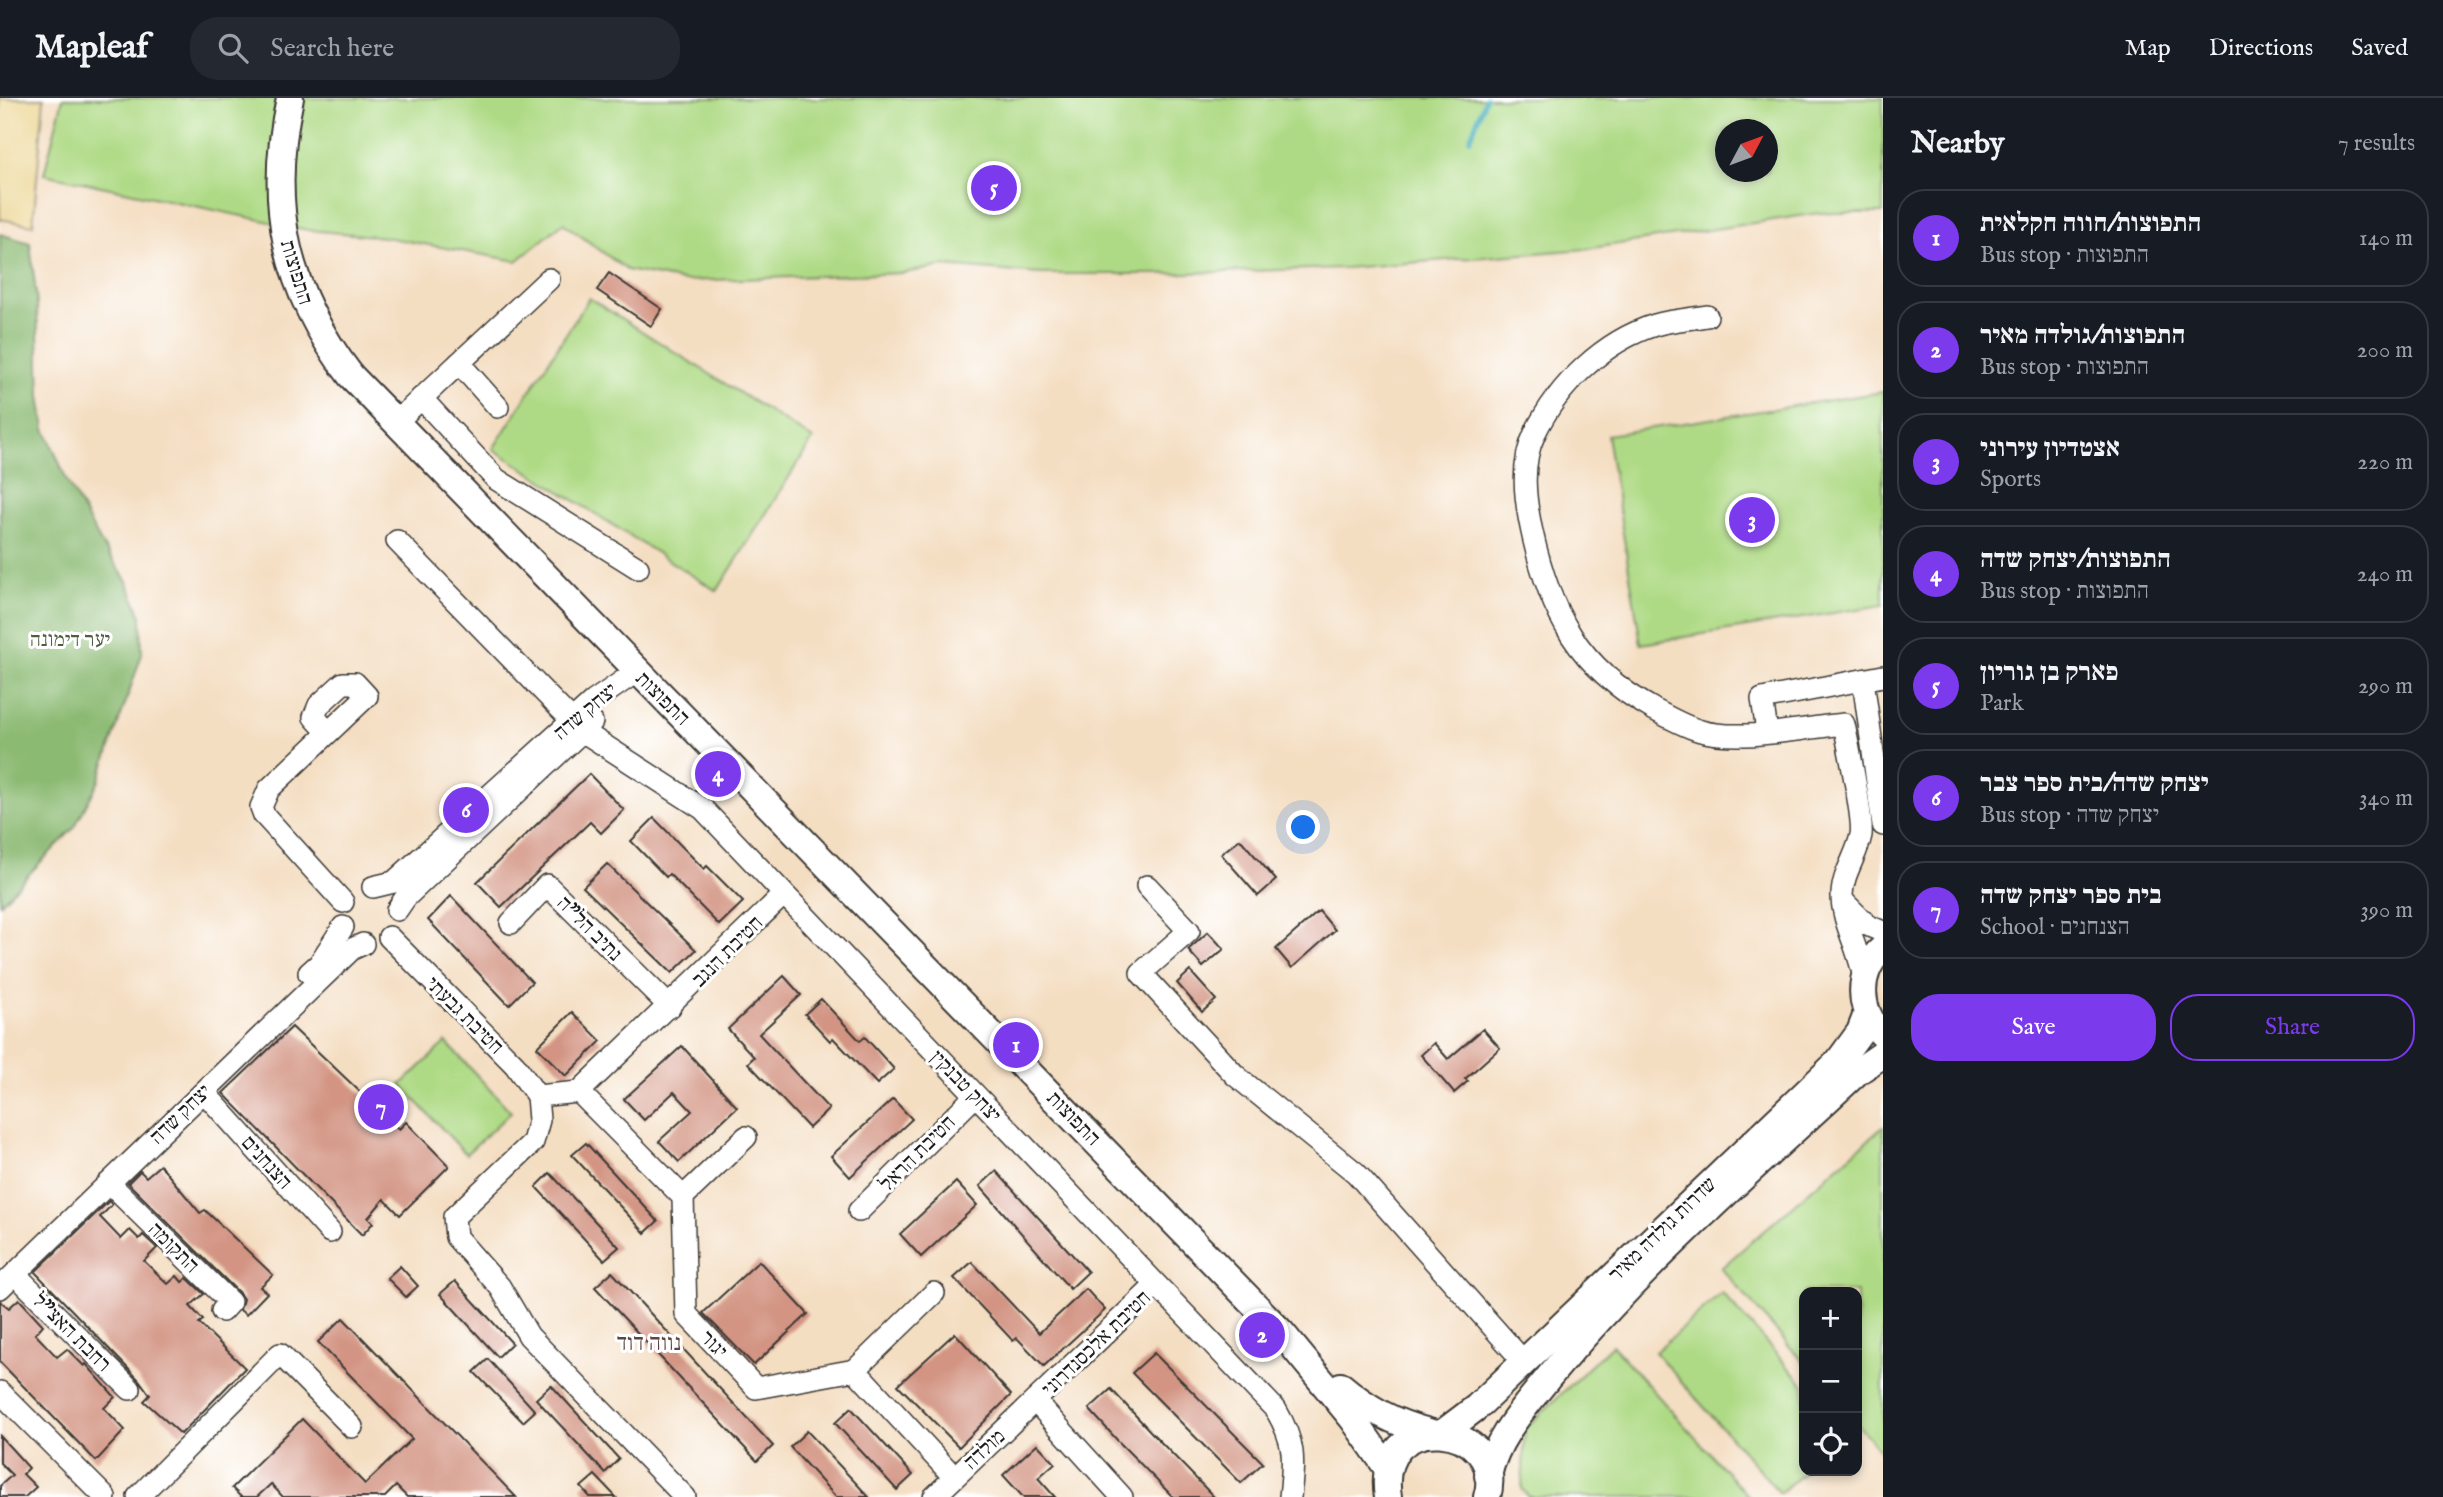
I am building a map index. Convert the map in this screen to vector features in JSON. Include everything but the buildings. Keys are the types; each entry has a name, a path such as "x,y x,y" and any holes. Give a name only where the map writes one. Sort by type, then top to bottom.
{"main road":[{"name":"התפוצות","path":"286,106 282,209 289,258 300,293 326,345 351,376 636,672 787,821 1282,1333 1353,1419 1385,1486"},
{"path":"1883,948 1870,964 1864,979 1863,997 1867,1014 1883,1035"},
{"name":"שדרות גולדה מאיר","path":"1385,1486 1403,1444 1437,1432 1477,1407 1838,1062 1860,1032 1867,1014"},
{"name":"שדרות גולדה מאיר","path":"1489,1490 1492,1459 1518,1415 1618,1296 1857,1072 1883,1054"},
{"name":"התפוצות","path":"1282,1333 1374,1411 1405,1426 1460,1437 1474,1447 1483,1460 1489,1490"}],"street":[{"path":"396,423 549,279"},
{"path":"1707,316 1655,325 1622,339 1567,385 1534,435 1525,470 1527,506 1548,595 1568,635 1594,667 1629,695 1702,732 1767,731 1844,724 1862,834 1847,868 1841,895 1864,979"},
{"path":"459,363 498,407"},
{"path":"421,398 496,479 638,568"},
{"name":"יצחק טבנקין","path":"397,541 577,726 703,809 1276,1410 1290,1434 1293,1469 1290,1497"},
{"name":"יצחק שדה","path":"373,887 394,882 577,726 614,701 636,672"},
{"path":"1767,731 1762,699 1873,678 1883,825"},
{"path":"343,902 264,814 261,807 269,789 367,696"},
{"name":"יצחק שדה","path":"397,910 405,897 577,726"},
{"name":"נתיב הל\"ה","path":"511,923 547,885 670,1007"},
{"path":"1147,886 1189,931 1141,973 1235,1075 1356,1173 1523,1361"},
{"path":"373,887 390,895 397,910 398,921 388,937 380,943 363,944 351,939 343,927 340,912 343,902 355,890 373,887"},
{"name":"חטיבת הנגב","path":"579,1091 670,1007 783,895"},
{"path":"1841,895 1855,916 1883,932"},
{"name":"יצחק שדה","path":"5,1278 319,964 343,927"},
{"name":"חטיבת גבעתי","path":"388,937 515,1065 537,1096"},
{"name":"יצחק שדה","path":"5,1278 109,1183 352,949 363,944"},
{"path":"685,1497 529,1336 500,1287 456,1237 454,1217 533,1142 539,1120 537,1096 579,1091 683,1197 746,1137"},
{"name":"הצנחנים","path":"204,1092 330,1232"},
{"name":"חטיבת הראל","path":"859,1211 975,1096"},
{"name":"התקומה","path":"109,1183 230,1302 222,1311"},
{"name":"יגור","path":"683,1197 686,1314 756,1388 855,1370"},
{"name":"רחבת האצ\"ל","path":"5,1278 130,1389"},
{"name":"חטיבת אלכסנדרוני","path":"1035,1401 1156,1285"},
{"path":"934,1293 855,1370 954,1477"},
{"path":"138,1497 280,1354 352,1427"},
{"path":"0,1392 105,1497"},
{"path":"1035,1401 1122,1497"},
{"name":"מולדה","path":"934,1497 1035,1401"}],"green space":[{"path":"63,98 1883,98 1883,213 1819,213 1586,249 1345,268 1155,274 1039,274 944,266 904,273 684,281 627,270 563,223 517,261 385,237 308,230 44,174"},
{"name":"יער דימונה","path":"0,234 30,243 37,303 40,395 45,429 67,481 100,541 128,583 141,616 142,654 98,783 74,828 0,904"},
{"path":"589,298 813,439 717,591 493,449"},
{"path":"1883,392 1883,605 1641,644 1607,435"},
{"path":"446,1042 511,1112 466,1154 401,1085"},
{"path":"1883,1127 1883,1454 1862,1430 1862,1287 1799,1287 1799,1357 1721,1268"},
{"path":"1722,1293 1799,1379 1799,1476 1780,1493 1655,1352"},
{"path":"1612,1345 1749,1497 1529,1497 1522,1489 1525,1429"}],"sand":[{"path":"0,98 44,98 33,225 0,219"}],"waterway":[{"path":"1470,139 1486,98"}],"place":[{"name":"פארק בן גוריון","path":"994,188"},
{"name":"אצטדיון עירוני","path":"1752,520"},
{"name":"התפוצות/יצחק שדה","path":"718,774"},
{"name":"יצחק שדה/בית ספר צבר","path":"466,810"},
{"name":"התפוצות/חווה חקלאית","path":"1016,1045"},
{"name":"בית ספר יצחק שדה","path":"381,1107"},
{"name":"התפוצות/גולדה מאיר","path":"1262,1335"}],"district":[{"name":"נווה דוד","path":"649,1342"}]}
